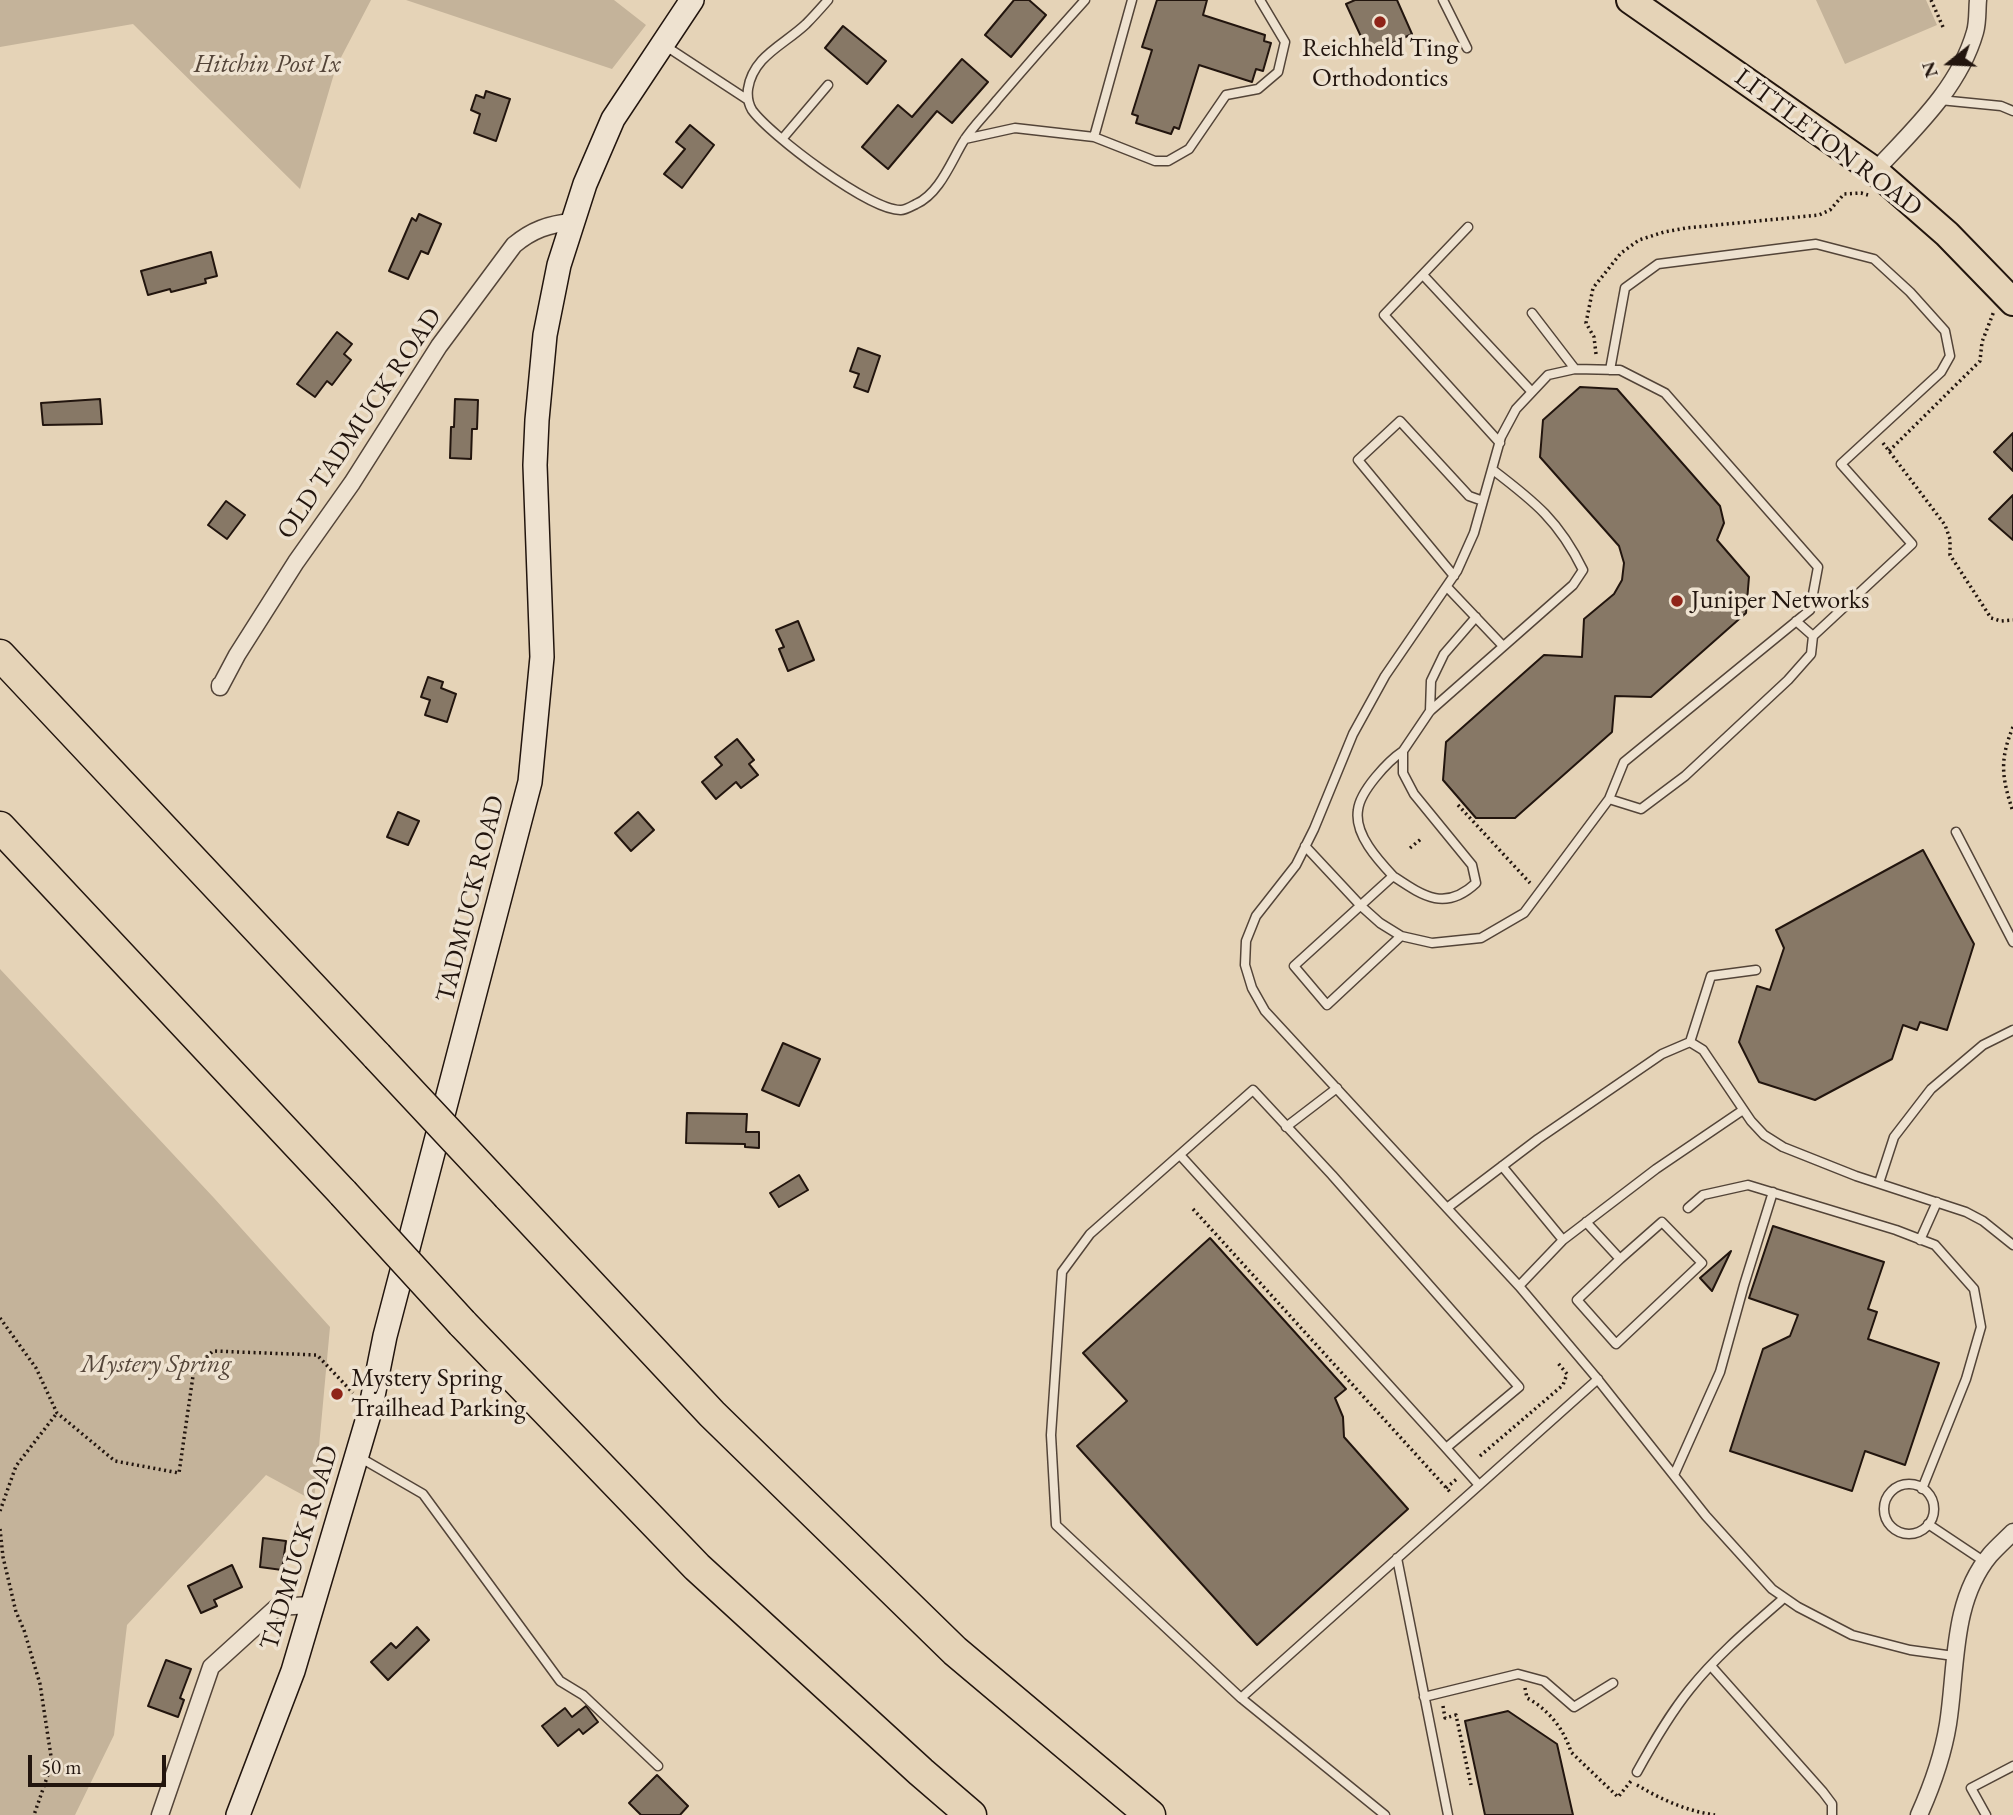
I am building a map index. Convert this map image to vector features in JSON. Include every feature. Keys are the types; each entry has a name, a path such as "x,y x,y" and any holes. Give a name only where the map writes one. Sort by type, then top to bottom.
{"highway":[{"path":"0,655 712,1415 946,1642 1150,1815"},
{"path":"0,827 462,1323 697,1567 920,1772 971,1815"}],"main road":[{"name":"LITTLETON ROAD","path":"1630,0 1875,171 1947,233 2005,302"}],"street":[{"name":"TADMUCK ROAD","path":"238,1815 293,1671 370,1411 385,1336 530,782 542,657 535,465 537,420 545,335 559,265 572,222 612,119 692,0"},
{"path":"1875,171 1940,100 1957,74 1976,31 1978,0"},
{"name":"OLD TADMUCK ROAD","path":"220,685 296,562 352,483 439,346 514,245 529,232 553,224 572,222"},
{"path":"1919,1815 1939,1761 1948,1724 1954,1656 1962,1614 1985,1562 2013,1532"},
{"path":"160,1815 211,1667 277,1607 311,1605"}],"lane":[{"path":"828,0 806,24 768,52 758,64 748,89 748,100 765,124 845,187 901,210 919,203 931,193 965,139 1037,52 1085,0"},
{"path":"1094,137 1132,0"},
{"path":"965,139 1015,128 1094,137 1154,161 1168,160 1189,149 1226,95 1258,89 1278,72 1285,42 1260,0"},
{"path":"1443,0 1467,48"},
{"path":"662,44 748,100"},
{"path":"783,138 828,85"},
{"path":"1940,100 2001,106 2013,111"},
{"path":"1468,227 1384,315 1500,443"},
{"path":"1609,799 1642,808 1685,776 1788,680 1811,654 1813,636 1912,544 1841,464 1941,372 1950,356 1945,331 1910,292 1874,259 1816,244 1658,264 1625,288 1610,370"},
{"path":"1423,275 1532,392"},
{"path":"1532,313 1575,369"},
{"path":"1305,846 1361,906 1380,923 1401,936 1432,943 1481,938 1524,913 1609,799 1625,762 1810,610 1818,567 1665,393 1620,369 1575,369 1548,375 1516,409 1500,443 1474,533 1454,576 1379,687 1353,734 1296,865 1256,916 1246,941 1245,965 1252,988 1265,1011 1519,1286 1598,1379 1706,1516 1772,1588 1826,1623 1866,1640 1931,1654 1954,1656"},
{"path":"1454,576 1358,460 1400,421 1469,496 1483,501"},
{"path":"1403,751 1403,773 1414,794 1472,865 1476,883 1464,895 1446,899 1422,895 1393,876 1373,854 1362,833 1358,810 1370,785 1388,761 1403,751 1430,711 1573,586 1583,570 1570,544 1539,505 1493,470"},
{"path":"1447,587 1503,646"},
{"path":"1430,711 1431,681 1444,654 1476,617"},
{"path":"1796,621 1813,636"},
{"path":"1956,832 2013,942"},
{"path":"1393,876 1294,966 1327,1005 1401,936"},
{"path":"1447,1208 1502,1166 1662,1054 1690,1042 1711,976 1756,970"},
{"path":"1879,1183 1894,1137 1931,1089 1983,1045 2013,1031"},
{"path":"1690,1042 1703,1050 1743,1110 1764,1135 1783,1147 1983,1221 2013,1245"},
{"path":"1286,1127 1337,1088"},
{"path":"1385,1815 1241,1698 1056,1525 1051,1435 1062,1272 1090,1234 1253,1090 1519,1387 1446,1448"},
{"path":"1519,1286 1563,1240 1656,1169 1743,1110"},
{"path":"1180,1155 1479,1485"},
{"path":"1502,1166 1563,1240"},
{"path":"1688,1208 1703,1195 1748,1185 1773,1192 1935,1245 1974,1289 1981,1327 1966,1378 1922,1489"},
{"path":"1674,1475 1720,1371 1773,1192"},
{"path":"1920,1240 1937,1202"},
{"path":"1586,1222 1620,1259"},
{"path":"1662,1222 1702,1263 1616,1344 1577,1300 1620,1259 1662,1222"},
{"path":"1241,1698 1598,1379"},
{"path":"356,1455 423,1494 560,1681 583,1695 658,1766"},
{"path":"1902,1485 1919,1486 1932,1498 1933,1515 1928,1524 1924,1530 1907,1535 1891,1528 1883,1512 1887,1495 1902,1485"},
{"path":"1928,1524 1985,1562"},
{"path":"1397,1558 1448,1815"},
{"path":"1636,1772 1690,1687 1784,1598"},
{"path":"1711,1666 1823,1792 1832,1804 1832,1815"},
{"path":"1424,1697 1518,1674 1544,1681 1574,1707 1613,1683"},
{"path":"1986,1815 1971,1788 2013,1766"}],"path":[{"path":"1931,0 1943,27"},
{"path":"1596,354 1594,337 1586,323 1593,288 1621,253 1639,240 1686,228 1819,215 1830,210 1844,194 1861,193 1874,197"},
{"path":"1889,451 1980,361 1982,342 2005,302"},
{"path":"1875,433 1945,524 1950,539 1950,555 1991,618 2013,620"},
{"path":"2013,727 2003,759 2004,776 2013,812"},
{"path":"1458,806 1540,892"},
{"path":"1410,848 1420,839"},
{"path":"1193,1209 1451,1493"},
{"path":"0,1318 36,1368 58,1413 116,1461 179,1473 194,1369 213,1351 317,1354 370,1411"},
{"path":"1480,1456 1563,1385 1567,1374 1558,1362"},
{"path":"0,1511 16,1466 58,1413"},
{"path":"1446,1488 1459,1476"},
{"path":"0,1529 3,1557 16,1612 40,1684 52,1763 34,1815"},
{"path":"1523,1675 1527,1698 1545,1708 1572,1752 1618,1797 1631,1781 1672,1803 1695,1812 1715,1815"},
{"path":"1443,1706 1445,1718 1457,1716 1471,1785"}],"green space":[{"name":"Hitchin Post Ix","path":"0,0 371,0 336,67 300,189 133,24 0,47"},
{"path":"406,0 614,0 646,25 612,69"},
{"path":"1816,0 1926,0 1937,25 1845,64"},
{"name":"Mystery Spring","path":"0,969 214,1198 330,1327 314,1501 266,1475 127,1625 114,1735 75,1815 0,1815"}],"building":[{"path":"1014,0 1029,0 1046,15 1011,57 985,35"},
{"path":"1157,0 1207,0 1203,15 1265,35 1264,41 1271,43 1263,71 1256,69 1252,82 1199,65 1179,129 1174,127 1171,134 1136,123 1138,116 1132,114 1152,50 1142,47"},
{"name":"Reichheld Ting Orthodontics","path":"1355,0 1397,0 1412,34 1369,54 1346,4"},
{"path":"843,26 886,61 867,84 825,48"},
{"path":"962,59 988,82 952,123 937,111 888,169 862,147 898,105 912,117"},
{"path":"486,91 510,99 496,141 474,133 480,114 471,110 476,95 484,98"},
{"path":"690,125 714,145 682,188 664,174 685,149 676,142"},
{"path":"419,214 441,224 428,254 421,251 408,279 389,271 412,218 416,221"},
{"path":"211,252 217,276 205,279 206,283 148,295 141,271"},
{"path":"337,332 352,344 344,354 351,360 332,385 327,381 315,397 297,384"},
{"path":"858,348 880,356 868,392 854,387 859,374 850,371"},
{"name":"Juniper Networks","path":"1580,387 1617,389 1720,506 1724,523 1717,540 1749,577 1746,613 1651,697 1615,696 1612,732 1515,818 1476,818 1443,780 1446,742 1544,655 1582,657 1584,619 1614,594 1622,580 1624,563 1619,546 1540,457 1543,420"},
{"path":"100,399 102,424 43,425 41,403"},
{"path":"455,399 478,400 477,429 472,429 471,459 450,458"},
{"path":"2013,433 2013,471 1994,452"},
{"path":"2013,495 2013,540 1989,519"},
{"path":"226,501 245,515 227,539 208,525"},
{"path":"798,621 814,660 788,671 779,649 784,647 776,630"},
{"path":"428,677 443,682 441,688 456,694 447,722 425,715 430,700 421,697"},
{"path":"737,739 754,760 749,764 758,775 741,788 736,782 716,799 702,782 722,765 715,757"},
{"path":"398,812 419,821 408,845 387,837"},
{"path":"638,812 654,830 631,851 615,833"},
{"path":"1923,850 1974,944 1947,1030 1920,1022 1917,1030 1903,1025 1892,1059 1815,1100 1759,1082 1739,1042 1757,986 1770,990 1784,948 1776,930"},
{"path":"783,1043 820,1059 799,1106 762,1090"},
{"path":"687,1113 747,1114 746,1132 759,1132 759,1148 745,1147 745,1144 686,1143"},
{"path":"799,1175 808,1190 779,1207 770,1193"},
{"path":"1773,1226 1884,1262 1868,1309 1877,1312 1868,1339 1939,1363 1905,1465 1865,1451 1852,1491 1730,1451 1763,1349 1790,1336 1798,1315 1749,1298"},
{"path":"1210,1238 1346,1389 1335,1398 1343,1417 1344,1437 1408,1509 1257,1645 1077,1446 1127,1401 1083,1353"},
{"path":"1731,1251 1712,1291 1700,1278"},
{"path":"263,1538 286,1541 282,1570 260,1567"},
{"path":"232,1565 242,1587 214,1600 217,1606 201,1613 188,1586"},
{"path":"417,1627 429,1640 388,1680 371,1662 391,1643 396,1648"},
{"path":"166,1660 191,1669 180,1698 184,1700 178,1717 148,1706"},
{"path":"586,1706 598,1722 583,1734 579,1729 558,1746 542,1726 565,1708 572,1717"},
{"path":"1508,1711 1557,1744 1573,1815 1485,1815 1465,1721"},
{"path":"657,1775 688,1806 680,1815 641,1815 629,1803"}],"place":[{"name":"Reichheld Ting Orthodontics","path":"1380,22"},
{"name":"Juniper Networks","path":"1677,601"},
{"name":"Mystery Spring Trailhead Parking","path":"337,1394"}]}
